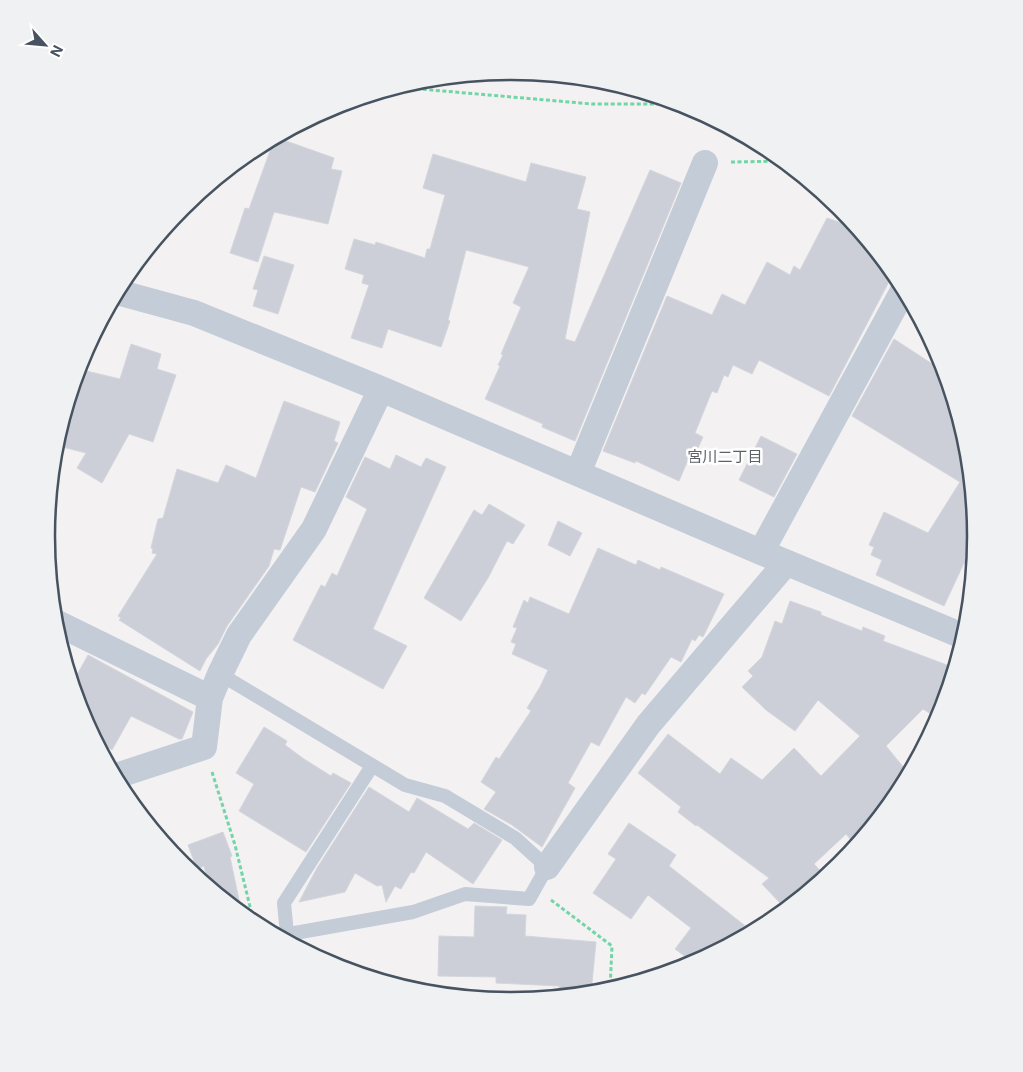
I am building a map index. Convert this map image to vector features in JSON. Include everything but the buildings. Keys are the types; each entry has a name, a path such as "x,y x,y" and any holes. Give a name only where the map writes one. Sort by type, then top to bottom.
{"street":[{"path":"578,474 706,163"},
{"path":"125,294 194,313 381,389 957,634"},
{"path":"762,552 900,297"},
{"path":"122,774 204,747 210,698 239,635 314,529 381,389"},
{"path":"547,866 648,725 786,562"},
{"path":"64,627 210,698"}],"lane":[{"path":"220,674 405,785 445,796 515,838 547,866 529,899 465,894 413,912 289,934"},
{"path":"283,931 284,903 372,766"}],"path":[{"path":"419,89 592,104 658,104"},
{"path":"706,163 772,161"},
{"path":"204,747 235,844 251,911"},
{"path":"547,866 547,897 612,946 610,982"}],"district":[{"name":"宮川二丁目","path":"725,456"}]}
